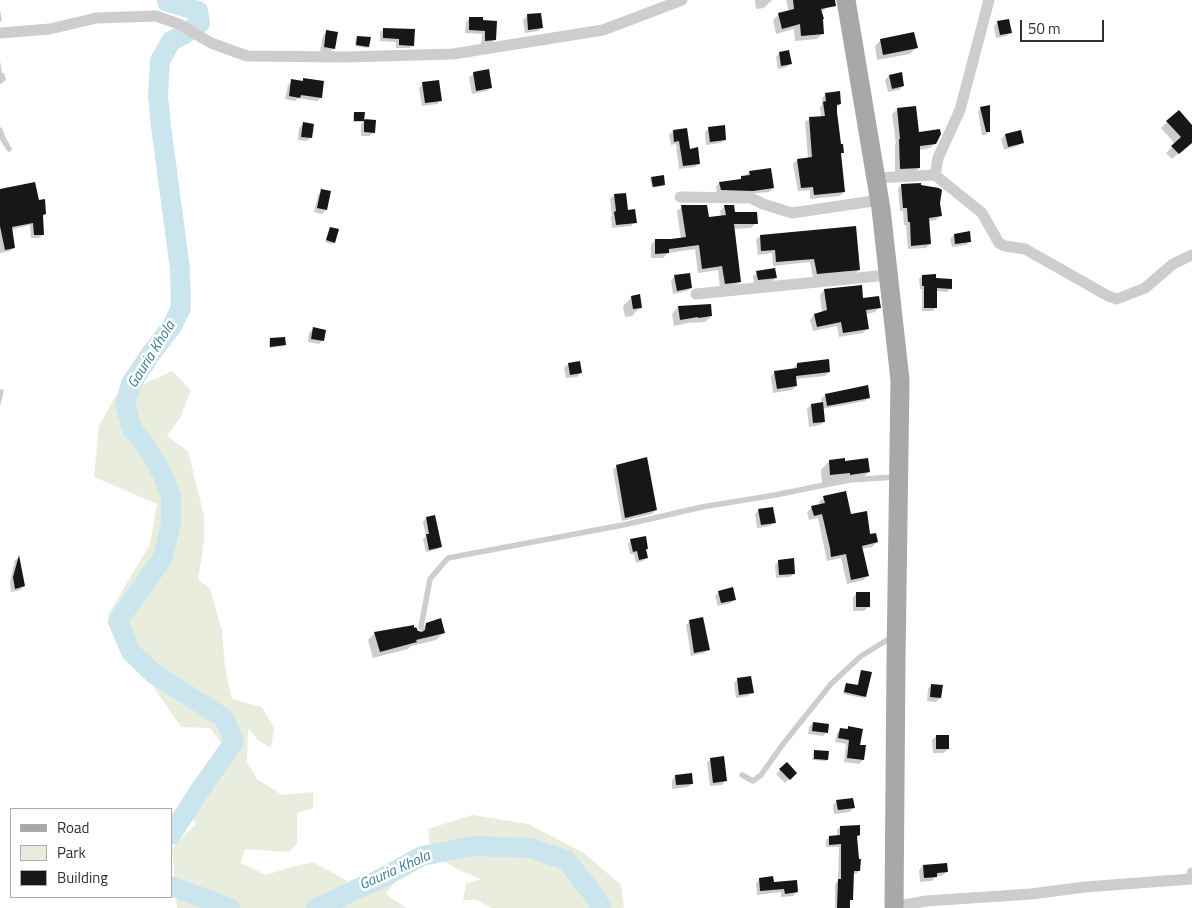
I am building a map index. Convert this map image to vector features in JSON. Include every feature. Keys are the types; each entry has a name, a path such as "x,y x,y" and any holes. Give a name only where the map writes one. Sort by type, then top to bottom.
{"main road":[{"path":"846,0 880,200 900,380 894,907"}],"street":[{"path":"0,33 50,29 96,18 156,16 179,24 211,43 248,56 345,57 453,54 603,30 682,0"},
{"path":"935,175 938,158 960,110 989,0"},
{"path":"876,178 935,175 982,213 999,243 1005,246 1025,249 1108,296 1117,299 1146,288 1173,264 1192,255"},
{"path":"680,197 751,198 763,204 792,213 880,200"},
{"path":"696,294 888,275"},
{"path":"894,907 926,901 1031,894 1085,887 1191,878 1192,873"}],"lane":[{"path":"0,130 9,149"},
{"path":"421,627 430,579 448,558 628,524 702,506 774,495 849,480 898,477"},
{"path":"742,775 753,781 761,776 831,684 861,656 896,634"}],"green space":[{"path":"172,371 191,390 180,418 167,436 188,451 204,516 204,542 198,580 210,588 222,631 225,667 232,699 262,707 274,728 271,748 258,740 248,728 247,762 257,779 282,795 313,792 313,808 297,813 297,844 289,852 245,849 241,863 266,875 313,862 348,881 395,865 396,880 386,894 406,908 177,908 172,848 196,824 188,809 214,788 231,757 210,728 181,727 108,615 150,544 157,504 94,477 99,426 115,397"},
{"path":"472,815 528,824 584,853 621,885 624,908 491,908 477,900 463,900 466,884 481,879 459,870 431,854 428,829"}],"building":[{"path":"793,0 835,0 836,6 821,9 824,19 824,34 801,36 800,24 782,29 778,13 794,9"},
{"path":"541,13 543,28 528,30 527,14"},
{"path":"469,17 483,17 483,20 497,21 496,40 485,41 485,31 469,30"},
{"path":"1009,19 1012,33 1000,35 997,21"},
{"path":"383,28 415,29 414,46 399,45 399,39 383,38"},
{"path":"326,30 338,32 335,49 324,47"},
{"path":"914,32 918,48 883,55 880,39"},
{"path":"357,36 371,37 369,47 356,45"},
{"path":"789,50 792,64 781,66 779,52"},
{"path":"489,69 492,88 476,91 473,72"},
{"path":"902,72 904,86 892,89 889,75"},
{"path":"303,78 324,81 322,98 301,95 300,98 289,96 291,79 303,81"},
{"path":"439,80 442,101 425,103 422,82"},
{"path":"840,91 841,104 837,105 837,112 844,153 841,153 845,192 814,195 813,187 801,188 797,159 812,157 809,117 825,116 823,102 826,101 825,93"},
{"path":"990,105 990,132 986,132 980,107"},
{"path":"916,106 919,132 940,129 941,134 936,144 920,146 920,168 900,169 897,108"},
{"path":"1179,110 1192,125 1192,143 1179,154 1171,146 1181,137 1166,121"},
{"path":"354,112 365,112 364,121 354,121"},
{"path":"364,119 376,120 375,133 364,132"},
{"path":"303,122 314,124 312,138 301,137"},
{"path":"725,125 726,140 710,142 708,127"},
{"path":"687,128 690,149 698,147 700,164 683,166 679,141 674,142 673,130"},
{"path":"1021,130 1024,143 1008,147 1005,134"},
{"path":"771,168 774,188 753,191 721,190 719,182 741,179 741,176 750,175 749,171"},
{"path":"664,175 665,185 653,187 651,177"},
{"path":"35,182 39,200 45,199 46,214 43,215 44,235 34,235 33,223 12,227 15,248 5,250 0,226 0,189"},
{"path":"921,183 921,185 942,190 940,203 942,216 929,218 931,244 911,246 910,222 908,222 907,208 903,208 901,184"},
{"path":"321,189 331,191 327,210 317,208"},
{"path":"626,193 628,210 635,209 637,223 616,225 614,194"},
{"path":"681,205 707,205 709,217 726,215 724,205 734,205 735,212 757,212 758,224 734,224 741,282 725,284 722,266 702,269 699,245 669,249 669,253 655,254 655,239 686,237"},
{"path":"856,226 860,270 817,274 814,259 776,262 775,250 761,251 760,235"},
{"path":"330,227 339,229 335,243 326,240"},
{"path":"970,231 971,242 955,244 954,234"},
{"path":"775,268 777,278 758,280 756,271"},
{"path":"690,273 692,288 677,291 674,275"},
{"path":"936,274 936,278 952,279 952,289 937,288 937,308 924,308 922,275"},
{"path":"862,285 863,298 879,296 881,308 866,310 869,329 843,333 841,322 817,327 814,314 827,310 824,289"},
{"path":"640,294 642,308 633,309 631,296"},
{"path":"711,304 712,316 680,320 678,306"},
{"path":"313,327 326,330 324,341 311,339"},
{"path":"285,337 286,345 270,347 270,338"},
{"path":"829,359 830,372 796,376 797,386 777,389 774,371 797,368 797,363"},
{"path":"580,361 582,373 570,375 568,363"},
{"path":"868,385 870,398 827,406 825,394"},
{"path":"823,402 825,422 813,423 811,404"},
{"path":"647,457 657,510 625,518 616,465"},
{"path":"845,458 845,461 868,458 870,472 830,475 829,460"},
{"path":"846,491 851,514 867,511 870,534 876,533 878,542 862,546 869,576 851,580 846,554 831,557 822,514 814,516 811,506 825,503 823,496"},
{"path":"773,507 776,523 761,525 758,509"},
{"path":"435,515 442,547 429,550 426,534 429,534 426,517"},
{"path":"646,536 648,558 639,560 637,551 633,552 630,539"},
{"path":"19,555 25,586 15,589 13,577"},
{"path":"794,558 795,574 779,575 778,560"},
{"path":"733,587 736,600 721,603 718,591"},
{"path":"856,592 870,592 870,607 856,607"},
{"path":"703,617 710,650 694,653 689,620"},
{"path":"441,618 445,633 380,652 374,632 414,625 414,628 416,627 418,631 422,632 425,630 426,623"},
{"path":"861,670 872,672 866,697 844,692 846,683 858,685"},
{"path":"751,676 754,693 739,695 737,678"},
{"path":"931,684 943,685 941,698 930,697"},
{"path":"813,722 829,724 828,733 812,731"},
{"path":"848,726 863,729 860,745 866,745 864,760 847,758 849,740 838,738 840,728 848,729"},
{"path":"936,735 949,735 949,749 936,749"},
{"path":"814,750 829,751 828,760 814,759"},
{"path":"724,756 727,781 713,783 710,758"},
{"path":"787,762 797,773 790,780 779,769"},
{"path":"692,773 693,784 676,785 675,775"},
{"path":"853,798 855,808 838,810 836,800"},
{"path":"860,825 860,835 857,836 859,859 861,859 860,871 854,871 853,900 850,900 850,908 837,908 838,879 841,879 841,844 829,845 829,836 840,835 840,826"},
{"path":"947,863 948,872 937,873 937,877 924,878 923,865"},
{"path":"773,876 774,882 797,880 798,892 785,894 784,889 760,891 759,878"}],"waterway":[{"name":"Gauria Khola","path":"167,0 167,2 198,11 200,23 171,41 160,61 158,96 180,269 181,308 172,326 131,384 125,404 132,429 146,446 162,473 171,497 171,524 162,559 118,621 131,652 154,674 224,718 234,742 172,833"},
{"name":"Gauria Khola","path":"316,908 382,878 422,856 472,846 530,848 566,860 596,898 601,908"},
{"name":"Gauria Khola","path":"172,886 230,908"}]}
